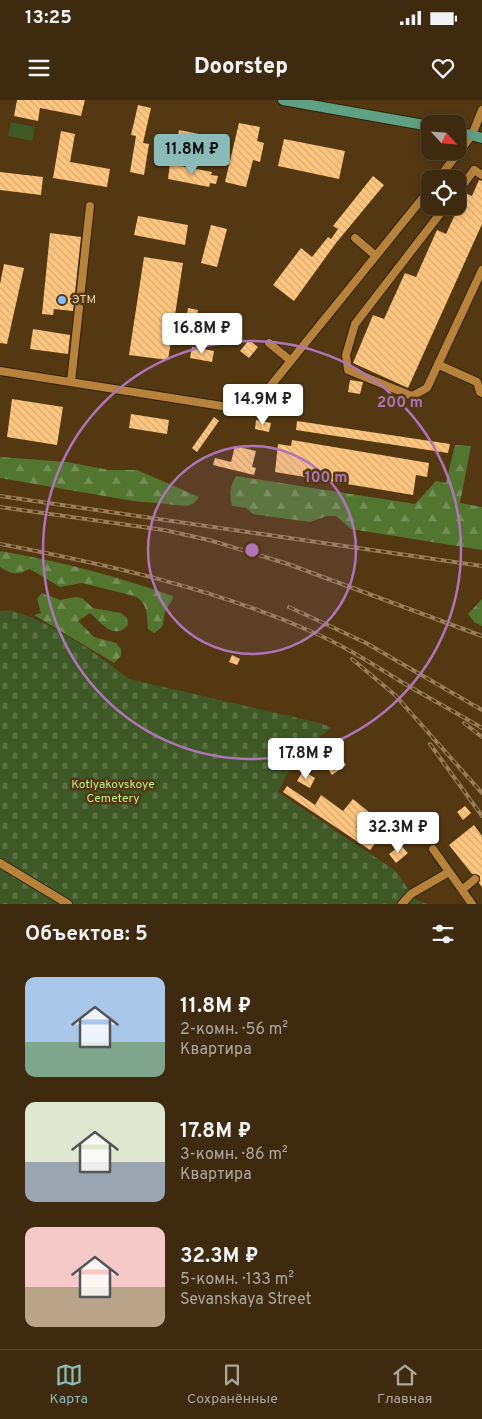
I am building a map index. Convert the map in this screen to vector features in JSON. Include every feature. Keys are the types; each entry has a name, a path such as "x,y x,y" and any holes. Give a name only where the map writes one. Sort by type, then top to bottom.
{"main road":[{"path":"284,100 421,124"}],"street":[{"path":"446,170 477,136 482,110"},
{"path":"466,181 474,170 482,175"},
{"path":"0,371 240,409 256,404 421,200"},
{"path":"71,382 90,206"},
{"path":"439,215 355,324 346,354 348,370 412,396 427,388 482,270"},
{"path":"355,238 376,256"},
{"path":"269,343 291,361"},
{"path":"439,365 477,382 482,393"},
{"path":"433,849 472,904"},
{"path":"0,863 68,904"},
{"path":"402,904 412,894 449,872"},
{"path":"462,890 476,879"}],"green space":[{"path":"11,122 35,127 32,141 8,136"},
{"path":"455,445 471,446 460,503 482,507 482,550 351,529 336,516 327,516 310,522 253,514 246,508 232,506 231,490 236,476 415,504 436,481 446,483"},
{"path":"0,457 67,462 109,470 137,470 199,497 194,503 187,506 133,501 0,478"},
{"path":"0,551 66,564 130,582 173,596 173,598 165,612 163,625 154,633 148,629 147,614 142,602 134,596 82,583 60,587 30,569 18,573 8,572 0,567"},
{"path":"42,593 60,600 75,597 82,598 93,608 121,613 127,618 128,625 117,631 108,629 90,613 78,621 94,637 116,643 121,649 121,656 114,663 34,615 41,613 37,599"},
{"path":"482,599 482,626 474,622 468,614"},
{"name":"Kotlyakovskoye Cemetery","path":"9,610 39,621 72,638 129,679 320,723 332,728 299,751 278,792 396,871 415,899 428,904 0,904 0,611"}],"building":[{"path":"17,100 85,100 81,116 40,108 38,121 14,116"},
{"path":"138,105 151,108 143,143 149,144 144,175 130,172 136,136 131,135"},
{"path":"239,123 260,127 257,141 264,143 260,162 253,160 246,187 225,182"},
{"path":"179,130 219,138 216,152 176,145"},
{"path":"61,131 75,134 70,162 110,169 107,187 53,178"},
{"path":"284,139 345,151 339,179 278,166"},
{"path":"170,164 212,172 211,175 218,176 216,184 210,183 209,187 168,179"},
{"path":"0,172 43,177 41,195 0,190"},
{"path":"373,176 384,185 336,243 294,301 273,285 301,248 312,257 328,237 331,239 338,229 333,226"},
{"path":"479,180 482,181 482,224 408,388 353,363 373,315 384,319 405,273 416,277 437,230 446,234 455,215 466,215 466,193 472,196"},
{"path":"138,216 188,225 185,245 134,235"},
{"path":"211,225 227,229 217,267 201,263"},
{"path":"50,233 81,237 73,311 54,309 53,315 42,314"},
{"path":"144,257 183,263 168,360 129,355"},
{"path":"4,264 24,268 7,344 0,343 0,284"},
{"path":"188,308 198,310 194,336 184,334"},
{"path":"218,318 241,334 237,340 214,324"},
{"path":"33,329 70,335 68,354 30,349"},
{"path":"249,340 258,347 249,358 240,351"},
{"path":"192,347 214,351 212,362 190,358"},
{"path":"350,380 363,382 360,394 348,392"},
{"path":"12,399 63,407 57,445 7,437"},
{"path":"131,414 169,420 167,434 129,428"},
{"path":"214,417 219,421 197,452 192,448"},
{"path":"256,420 271,423 269,432 255,429"},
{"path":"297,421 450,444 448,453 296,430"},
{"path":"292,440 429,463 427,477 416,475 413,495 275,472 278,444 291,446"},
{"path":"235,446 256,451 252,467 256,468 254,475 213,465 215,458 231,462"},
{"path":"232,655 240,659 237,665 229,662"},
{"path":"329,739 346,765 332,775 315,749"},
{"path":"303,771 315,778 310,788 297,781"},
{"path":"287,786 315,805 321,795 343,811 353,799 369,812 356,827 377,841 370,850 283,792"},
{"path":"465,806 471,813 463,820 457,812"},
{"path":"474,825 482,836 482,887 479,883 480,876 472,874 449,845"},
{"path":"401,845 408,853 396,863 389,854"}],"railway":[{"path":"0,496 482,566"},
{"path":"0,507 164,530 209,540 288,564 482,636"},
{"path":"0,544 158,579 235,602 273,616 322,636 482,728"},
{"path":"289,607 366,643 482,710"},
{"path":"352,659 395,695 482,793"},
{"path":"464,723 482,737"},
{"path":"430,744 482,816"}],"place":[{"name":"ЭТМ","path":"62,300"}]}
